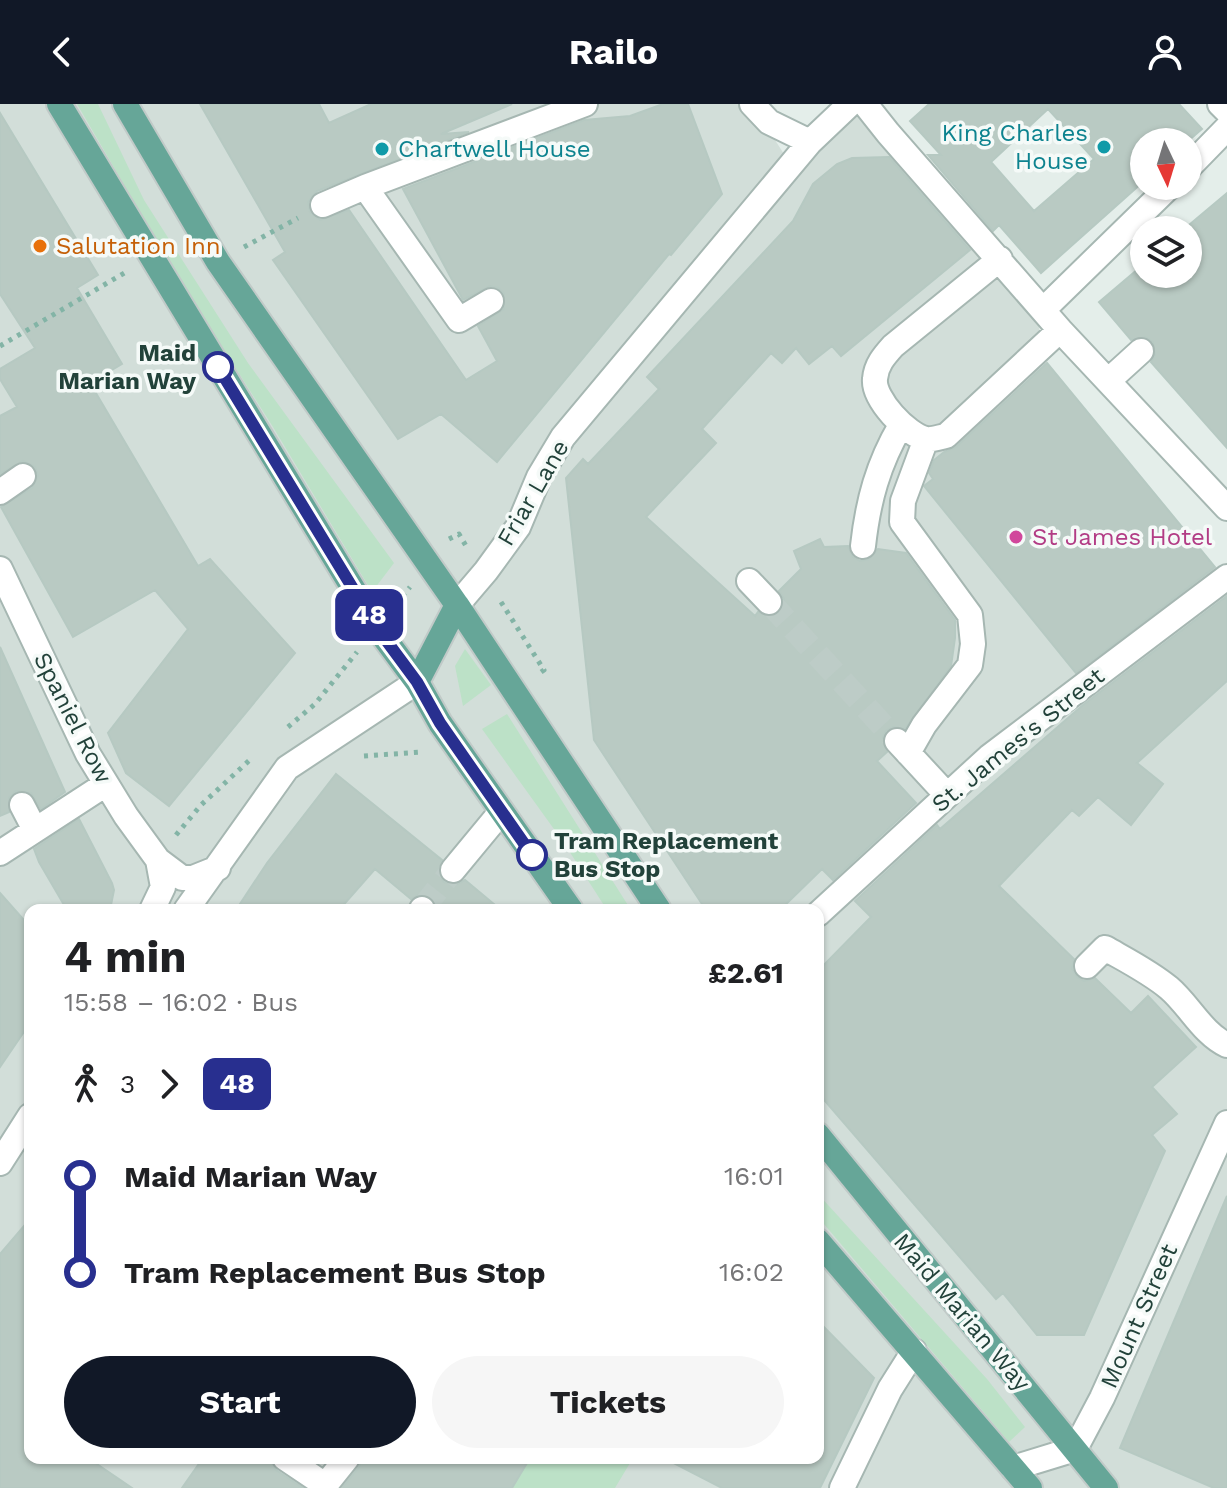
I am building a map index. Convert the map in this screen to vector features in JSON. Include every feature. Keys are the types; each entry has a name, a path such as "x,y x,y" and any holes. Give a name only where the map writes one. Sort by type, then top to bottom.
{"main road":[{"path":"59,104 377,628 567,904"},
{"path":"125,104 218,262 515,690 655,904"},
{"name":"Friar Lane","path":"417,682 457,605"},
{"name":"Maid Marian Way","path":"824,1142 1075,1449 1100,1487"},
{"path":"824,1248 1030,1488"}],"street":[{"path":"323,205 585,104"},
{"path":"752,104 769,122 810,142"},
{"name":"Friar Lane","path":"457,605 518,527 539,477 563,437 810,142 850,104"},
{"path":"865,104 1060,330 1227,508"},
{"path":"1220,104 1227,111"},
{"path":"1202,154 1227,128"},
{"path":"365,187 459,320 491,301"},
{"path":"388,218 410,223 456,294"},
{"path":"1044,309 1130,235"},
{"path":"1000,259 893,346 880,361 874,382 882,401 901,425 926,439 946,436 1060,330"},
{"path":"1108,381 1141,351"},
{"path":"863,546 868,504 885,452 901,425"},
{"path":"926,439 903,501 902,522 970,615 973,644 970,665 903,747 947,795"},
{"path":"0,492 23,476"},
{"name":"Spaniel Row","path":"0,569 78,734 106,784 158,860 182,878 193,878 218,868"},
{"name":"St. James's Street","path":"824,908 989,757 1227,577"},
{"path":"749,581 769,602"},
{"name":"Friar Lane","path":"191,904 287,768 417,682"},
{"path":"0,853 106,784"},
{"path":"22,805 35,830"},
{"path":"453,870 501,812"},
{"path":"155,904 163,887 158,860"},
{"path":"1087,966 1105,948 1168,987 1210,1034 1227,1045"},
{"name":"Mount Street","path":"1075,1449 1102,1398 1227,1123"},
{"path":"0,1163 24,1125"},
{"path":"842,1488 890,1389 914,1351"},
{"path":"1013,1468 1075,1449"},
{"path":"293,1464 324,1486 342,1464"}],"path":[{"path":"0,346 152,258"},
{"path":"481,575 512,617 544,670 515,690"},
{"path":"282,732 315,704"},
{"path":"339,732 363,756 421,753 449,735"},
{"path":"158,860 201,805 260,751"}],"shaded area":[{"path":"0,104 752,104 791,165 859,108 1038,322 1047,374 1203,560 1227,578 1227,1488 0,1488"}],"green space":[{"path":"77,104 98,104 144,200 248,363 394,563 372,592 179,279"},
{"path":"465,649 491,685 463,706 455,666"},
{"path":"507,714 627,904 603,904 564,843 482,729"},
{"path":"824,1201 987,1379 1025,1427 1009,1442 824,1224"},
{"path":"526,1464 629,1464 615,1488 512,1488"}],"building":[{"path":"200,104 319,104 329,123 371,104 512,104 441,134 469,132 317,191 308,202 310,212 320,220 349,210 466,380 497,361 478,326 504,309 504,294 490,286 463,300 403,189 584,120 630,116 663,104 688,104 722,194 497,462 441,414 398,439 273,260 285,252"},
{"path":"929,104 1179,104 1201,128 1130,128 1130,194 1041,273 999,225 993,231 928,155 941,155 910,121","holes":["1048,109 1094,159 1034,211 991,162"]},
{"path":"0,113 98,275 77,288 122,364 90,383 198,566 210,559 295,653 169,806 126,773 108,733 188,629 155,590 73,637 1,507 32,488 38,476 35,467 23,461 0,474 0,416 17,407 0,379 0,369 35,348 0,294"},
{"path":"889,157 970,250 841,356 832,346 809,364 796,348 782,363 771,353 702,429 716,443 646,517 755,616 758,612 772,617 780,612 784,599 779,591 801,569 794,551 820,539 824,547 848,546 853,557 860,561 869,559 878,549 906,553 955,620 951,666 905,729 893,727 883,737 887,752 877,761 916,803 833,880 822,869 786,904 702,904 594,740 566,478 583,459 588,464 659,389 647,377 793,221 813,184 837,164 852,158"},
{"path":"1227,193 1227,448 1151,362 1155,355 1153,342 1145,337 1131,340 1099,302 1130,276 1130,288 1202,288 1200,216"},
{"path":"1047,363 1215,567 1076,673 924,486 933,479 929,473 934,460 956,447"},
{"path":"1227,596 1227,681 1137,763 1163,784 1131,825 1098,797 1079,816 1072,810 999,886 1074,959 1072,969 1077,977 1084,981 1095,978 1131,1013 1148,996 1196,1047 1152,1087 1177,1114 1152,1135 1165,1151 1084,1335 1037,1335 1003,1293 996,1299 824,1100 824,965 871,917 855,901 937,825 940,829 1083,705"},
{"path":"0,647 65,792 41,809 31,793 16,791 9,798 9,812 0,816"},
{"path":"336,774 442,860 439,874 444,882 457,884 465,880 494,904 436,904 430,896 421,894 411,899 375,869 344,904 240,904 267,863"},
{"path":"79,819 112,883 111,904 64,904 34,849"},
{"path":"0,893 24,920 24,1032 0,1067"},
{"path":"1227,1196 1227,1488 1214,1488 1120,1448"},
{"path":"24,1226 24,1464 97,1464 132,1488 0,1488 0,1254"},
{"path":"824,1327 874,1378 820,1488 722,1488 676,1464 824,1464"},
{"path":"199,1464 273,1464 276,1470 303,1488 182,1488"},
{"path":"360,1464 526,1464 512,1488 342,1488"}],"tunnel":[{"path":"769,602 897,741"},
{"path":"426,904 453,870"}],"bus line":[{"name":"48","path":"218,367 377,628 417,682 440,723 532,855"}],"place":[{"name":"King Charles House","path":"1104,147"},
{"name":"Chartwell House","path":"382,149"},
{"name":"Salutation Inn","path":"40,246"},
{"name":"Maid Marian Way","path":"218,367"},
{"name":"St James Hotel","path":"1016,537"},
{"name":"Tram Replacement Bus Stop","path":"532,855"}]}
